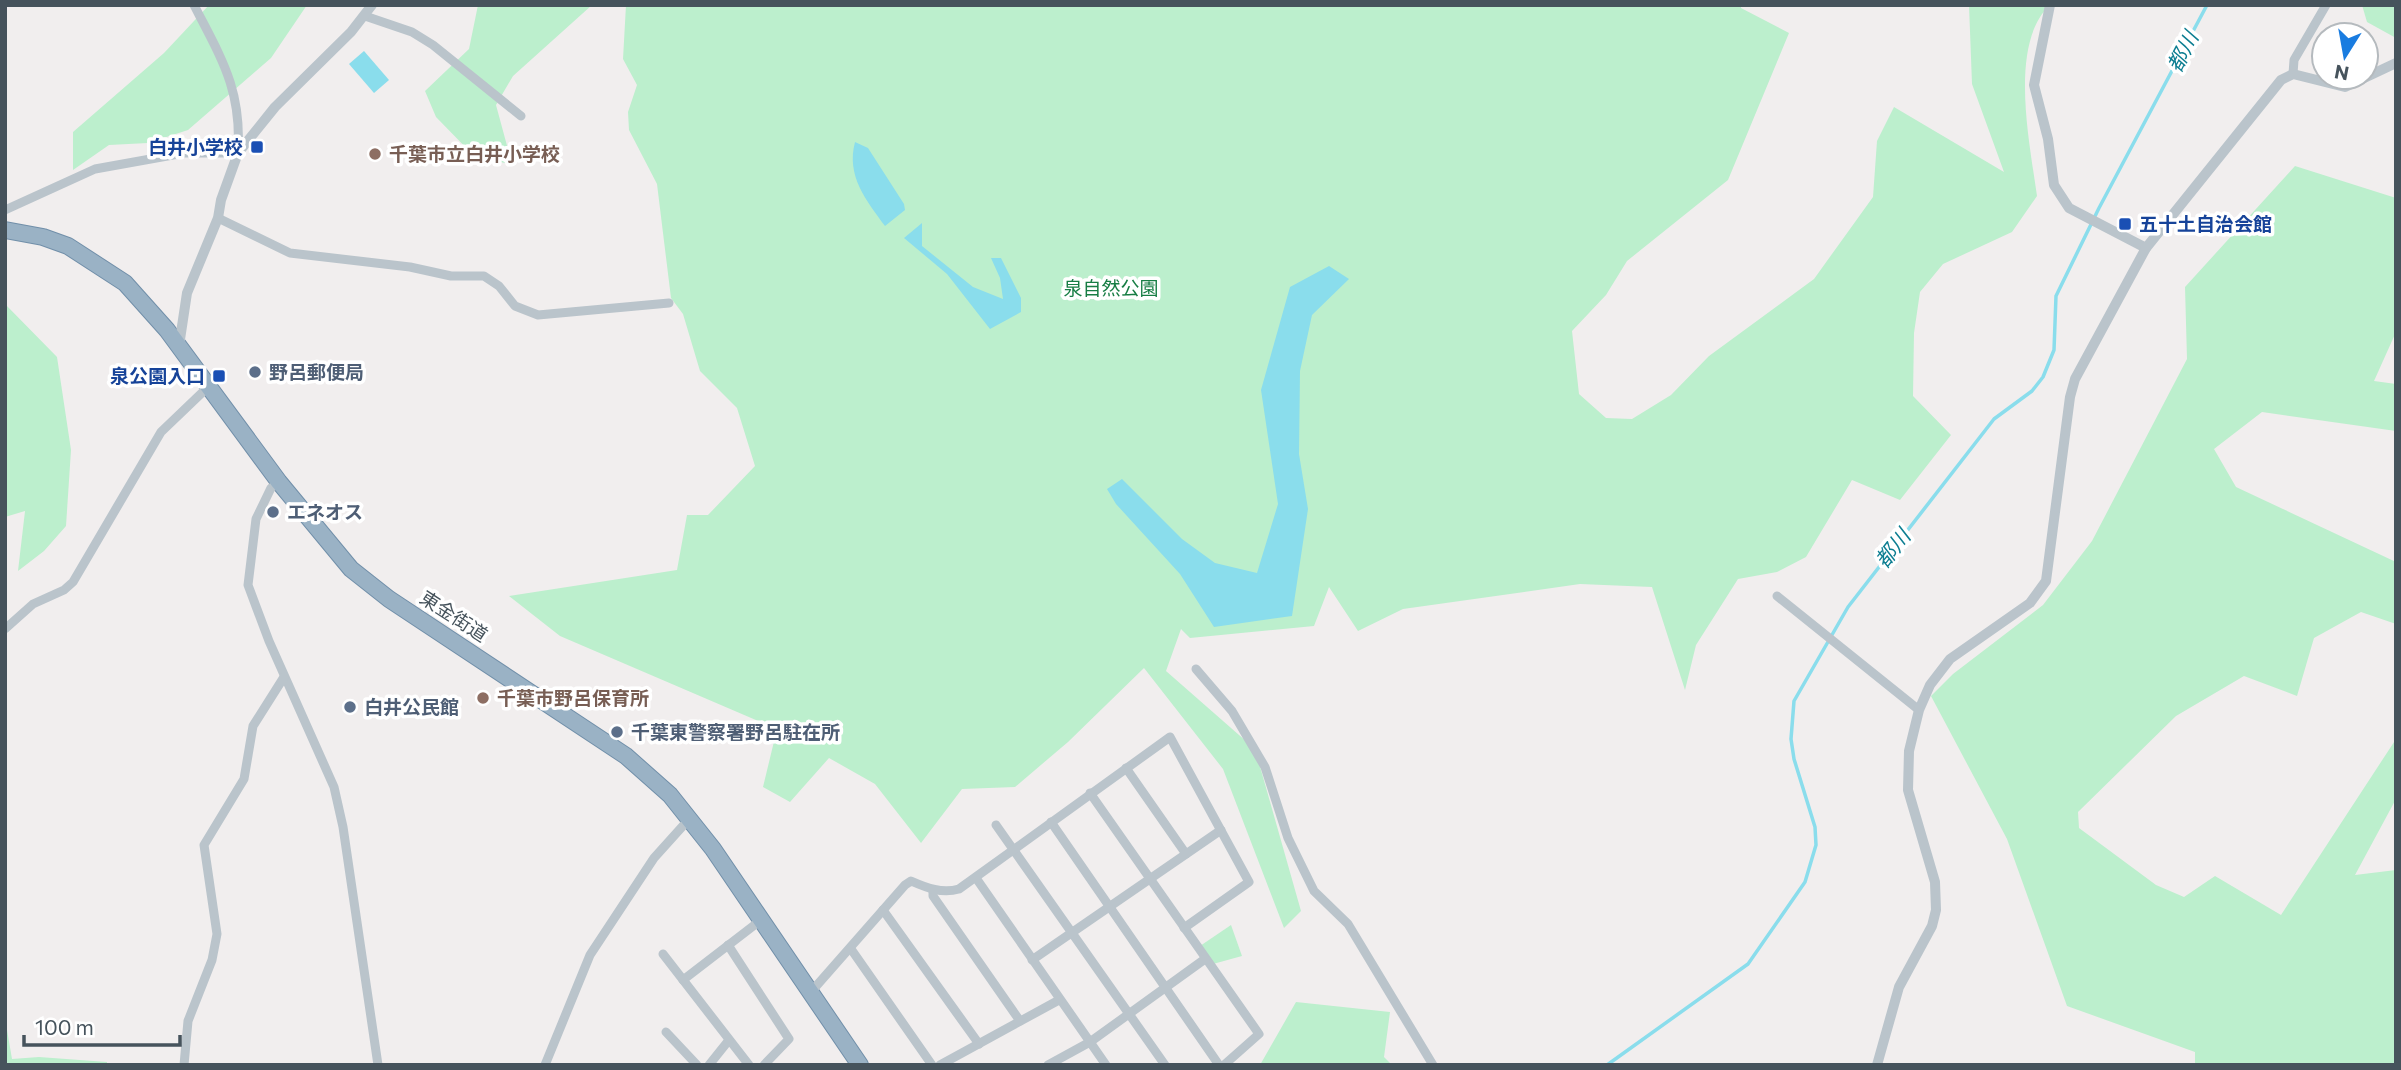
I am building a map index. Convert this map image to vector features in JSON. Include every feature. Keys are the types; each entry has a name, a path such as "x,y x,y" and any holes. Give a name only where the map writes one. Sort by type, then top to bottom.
{"highway":[{"name":"東金街道","path":"5,230 55,241 96,262 125,283 179,346 331,548 369,584 626,756 670,795 691,818 860,1065"}],"street":[{"path":"194,5 216,43 229,75 239,132 238,153"},
{"path":"179,346 187,293 218,218 220,200 238,153 275,107 365,16 372,5"},
{"path":"2050,5 2034,85 2049,139 2054,185 2069,208 2146,248"},
{"path":"2293,74 2294,60 2326,5"},
{"path":"365,16 412,32 433,45 521,116"},
{"path":"1877,1065 1899,987 1932,926 1937,903 1935,882 1908,790 1909,751 1919,710 1930,685 1950,659 2030,603 2046,581 2070,397 2075,379 2146,248 2281,80 2293,74 2327,85 2345,87 2396,63"},
{"path":"5,209 95,169 184,153 238,153"},
{"path":"218,218 290,253 410,267 451,276 484,276 499,286 515,306 538,315 669,303"},
{"path":"5,629 33,604 64,590 73,582 161,432 208,387"},
{"path":"279,482 271,488 256,519 247,574 255,606 334,787 343,827 378,1065"},
{"path":"1777,596 1919,710"},
{"path":"1196,669 1232,711 1265,767 1288,838 1314,891 1348,924 1433,1065"},
{"path":"184,1065 188,1021 212,960 217,934 204,845 244,779 253,726 284,677"},
{"path":"811,992 911,881 933,890 949,892 976,878 1170,737 1249,881 1184,928"},
{"path":"1126,768 1186,854"},
{"path":"1051,822 1222,1065 1259,1034 1090,793"},
{"path":"545,1065 590,955 654,858 691,818"},
{"path":"996,825 1165,1065"},
{"path":"1032,960 1221,830"},
{"path":"976,878 1106,1065"},
{"path":"933,890 933,897 1020,1021"},
{"path":"883,910 979,1044"},
{"path":"683,980 761,920"},
{"path":"728,945 789,1039 764,1065"},
{"path":"851,949 932,1065"},
{"path":"663,954 748,1065"},
{"path":"1050,1064 1090,1042 1205,959"},
{"path":"940,1065 1059,1000"},
{"path":"666,1032 697,1065"},
{"path":"709,1065 729,1040"}],"green space":[{"path":"209,5 307,5 271,58 188,130 148,143 109,145 73,170 73,132 164,53"},
{"path":"478,5 592,5 513,76 496,105 512,164 476,158 436,117 425,91 469,49"},
{"name":"泉自然公園","path":"626,5 1741,5 1741,8 1789,33 1728,180 1627,261 1606,295 1572,331 1579,394 1606,418 1632,419 1671,395 1709,356 1814,279 1873,197 1877,141 1894,107 2004,172 1972,84 1969,5 2050,5 2037,22 2029,44 2026,69 2027,123 2037,196 2012,232 1943,264 1920,292 1914,333 1913,396 1951,435 1900,500 1852,480 1806,557 1777,572 1738,579 1696,645 1685,690 1652,587 1580,584 1403,609 1358,631 1329,587 1314,626 1190,638 1181,629 1166,671 1255,749 1301,911 1284,928 1223,769 1144,668 1068,742 1015,787 962,789 921,843 875,784 829,758 790,802 763,787 777,729 560,636 509,596 677,570 687,515 708,515 755,466 737,408 700,371 683,314 671,298 657,184 629,130 628,112 637,85 623,59"},
{"path":"2362,5 2396,5 2396,38 2380,29 2380,21 2367,21"},
{"path":"2295,166 2396,198 2396,332 2374,381 2396,384 2396,431 2262,412 2214,449 2236,487 2396,562 2396,624 2361,612 2314,638 2297,696 2244,676 2176,716 2078,812 2079,828 2156,885 2184,897 2215,876 2281,915 2396,739 2396,799 2355,875 2396,870 2396,1065 2195,1065 2195,1052 2067,1006 2007,839 1931,696 1953,674 2043,605 2092,541 2187,359 2185,287"},
{"path":"5,304 57,357 71,450 66,526 44,551 18,571 25,511 5,517"},
{"path":"1231,925 1242,956 1213,964 1200,946"},
{"path":"1296,1002 1390,1012 1384,1057 1392,1065 1260,1065"},
{"path":"5,1018 12,1059 39,1057 107,1062 107,1065 5,1065"}],"water":[{"path":"364,51 389,80 374,93 349,64"},
{"path":"855,142 868,148 904,204 905,210 885,226 865,197 856,177 853,166"},
{"path":"922,223 922,246 973,287 1003,299 1000,278 991,258 1001,258 1021,298 1021,312 990,329 947,274 904,238"},
{"path":"1329,266 1349,279 1312,315 1300,371 1299,454 1308,509 1292,616 1214,627 1180,574 1116,504 1107,489 1122,479 1182,539 1215,563 1257,573 1278,504 1261,390 1290,287"}],"waterway":[{"name":"都川","path":"1607,1065 1748,964 1805,882 1816,845 1815,827 1794,759 1791,739 1794,701 1848,607 1994,419 2032,391 2043,377 2054,350 2056,296 2099,208 2207,5"}],"place":[{"name":"白井小学校","path":"257,147"},
{"name":"千葉市立白井小学校","path":"375,154"},
{"name":"五十土自治会館","path":"2125,224"},
{"name":"野呂郵便局","path":"255,372"},
{"name":"泉公園入口","path":"219,376"},
{"name":"エネオス","path":"273,512"},
{"name":"千葉市野呂保育所","path":"483,698"},
{"name":"白井公民館","path":"350,707"},
{"name":"千葉東警察署野呂駐在所","path":"617,732"}]}
